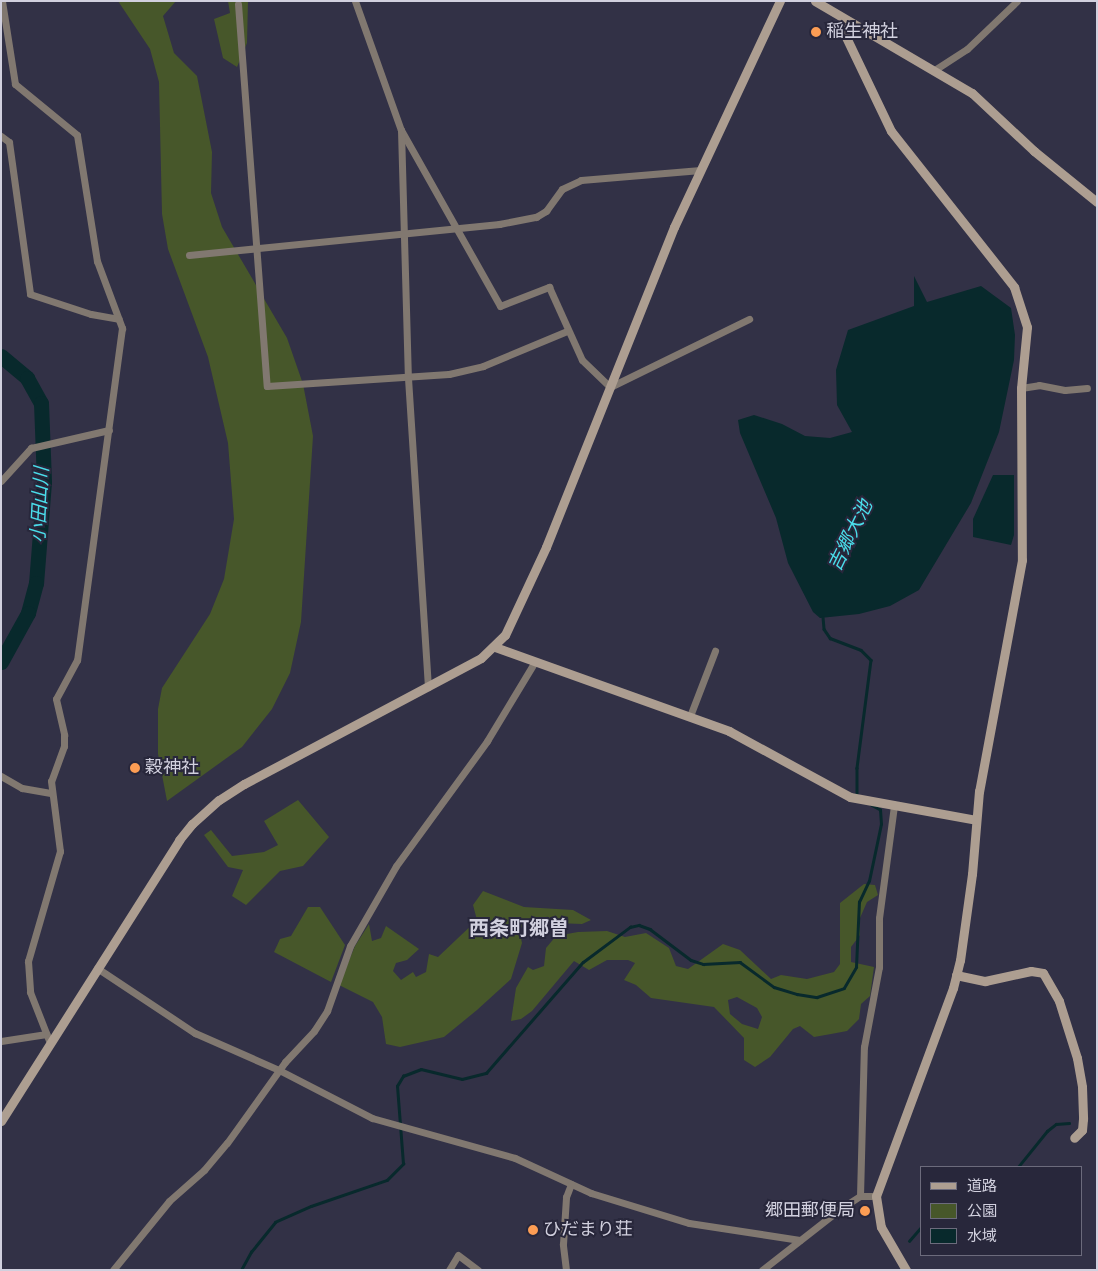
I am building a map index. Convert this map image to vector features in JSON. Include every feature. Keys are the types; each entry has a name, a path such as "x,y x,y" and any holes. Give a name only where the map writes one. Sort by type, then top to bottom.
{"street":[{"path":"2,1 15,84 77,135 97,261 120,319 120,350 77,660 56,699 64,746 51,781 51,793 60,834 60,851 27,971 30,992 50,1043"},
{"path":"354,1 401,130 458,228 500,306 549,287 582,360 610,387"},
{"path":"1,1121 179,840 219,800 428,687 495,647 520,607 701,170 780,1"},
{"path":"814,1 936,70 972,93 1034,151 1097,202"},
{"path":"936,70 966,50 1017,1"},
{"path":"238,4 267,386 408,378 483,366 568,331"},
{"path":"848,20 845,35 891,131 1014,287 1021,300 1027,327 1021,388 1022,560 985,754 976,820 968,909 956,975 876,1196 881,1228 906,1270"},
{"path":"401,130 402,232 408,378 428,687"},
{"path":"1,136 9,142 30,294 91,314 120,319"},
{"path":"189,255 257,246 458,228 536,217 546,211 562,189 581,180 701,170"},
{"path":"610,387 749,319"},
{"path":"1021,388 1039,385 1065,390 1087,388"},
{"path":"1,482 31,448 109,430"},
{"path":"495,647 534,663 729,731 850,798 976,820"},
{"path":"690,716 715,652"},
{"path":"113,1270 169,1201 204,1170 227,1143 279,1070 314,1031 326,1011 350,946 396,866 487,741 534,663"},
{"path":"1,776 22,788 51,793"},
{"path":"860,1196 864,1047 879,967 878,918 894,806"},
{"path":"97,968 194,1033 279,1070 364,1115 515,1158 571,1184 689,1223 800,1240"},
{"path":"956,975 985,981 1032,971 1043,974 1059,1001 1077,1058 1083,1119 1082,1130 1074,1138"},
{"path":"1,1041 46,1034"},
{"path":"566,1270 563,1244 566,1197 571,1184"},
{"path":"762,1270 860,1196 876,1196"},
{"path":"449,1270 458,1255 478,1270"}],"green space":[{"path":"118,1 176,1 163,16 174,53 197,76 212,152 211,193 222,227 287,338 303,384 313,436 301,622 290,673 272,709 242,747 167,801 158,754 158,709 162,688 210,614 224,579 234,519 228,443 208,357 168,249 162,214 159,82 150,49"},
{"path":"228,1 248,1 247,43 237,67 223,58 214,19 230,13"},
{"path":"298,800 329,837 303,866 280,871 246,905 232,896 243,870 228,867 204,835 211,830 232,856 264,852 278,845 264,821"},
{"path":"864,884 875,885 878,895 867,902 860,918 860,935 851,947 851,962 874,967 870,996 861,1004 859,1019 847,1031 814,1037 800,1026 793,1029 770,1057 755,1067 744,1060 744,1038 714,1007 651,998 636,985 624,980 635,963 628,960 607,960 589,970 574,961 532,1011 521,1019 511,1021 516,988 528,967 533,970 544,966 546,948 556,936 578,932 607,931 625,937 646,933 669,948 676,966 688,969 723,944 740,950 771,979 781,975 807,979 834,972 840,964 840,903","holes":["737,997 757,1008 762,1017 758,1029 742,1024 730,1014 728,1000"]},
{"path":"483,891 524,907 573,910 591,920 582,924 530,922 519,929 522,943 511,979 477,1010 444,1037 400,1047 386,1044 382,1017 373,1002 339,985 355,946 369,924 372,941 381,938 386,926 419,949 407,960 396,963 393,971 401,980 413,972 416,977 426,972 429,954 438,957 477,920 473,905"},
{"path":"308,907 320,907 345,945 331,982 274,952 280,939 291,936"}],"water":[{"name":"吉郷大池","path":"914,276 927,302 981,286 1011,308 1015,335 1014,360 999,432 971,503 919,590 890,606 859,614 820,618 813,612 788,563 776,518 740,433 738,420 754,415 782,424 805,436 830,438 852,432 837,405 836,370 848,330 914,306"},
{"path":"993,475 1014,475 1014,535 1011,545 973,537 973,519"}],"waterway":[{"name":"小田山川","path":"1,356 27,378 41,403 44,482 36,583 28,613 1,662"},
{"path":"823,617 824,629 830,638 861,650 871,660 857,768 857,795"},
{"path":"241,1270 251,1252 275,1222 311,1206 387,1180 403,1164 397,1086 403,1076 421,1069 462,1079 486,1073 583,962 630,927 639,925 650,929 691,960 703,964 740,962 774,987 797,994 817,997 844,988 856,967 859,902 869,881 881,824 880,810 871,805"},
{"path":"1019,1166 1047,1131 1056,1124 1069,1123"},
{"path":"909,1241 920,1228"}],"place":[{"name":"稲生神社","path":"816,32"},
{"name":"穀神社","path":"135,768"},
{"name":"郷田郵便局","path":"865,1211"},
{"name":"ひだまり荘","path":"533,1230"}],"district":[{"name":"西条町郷曽","path":"519,929"}]}
